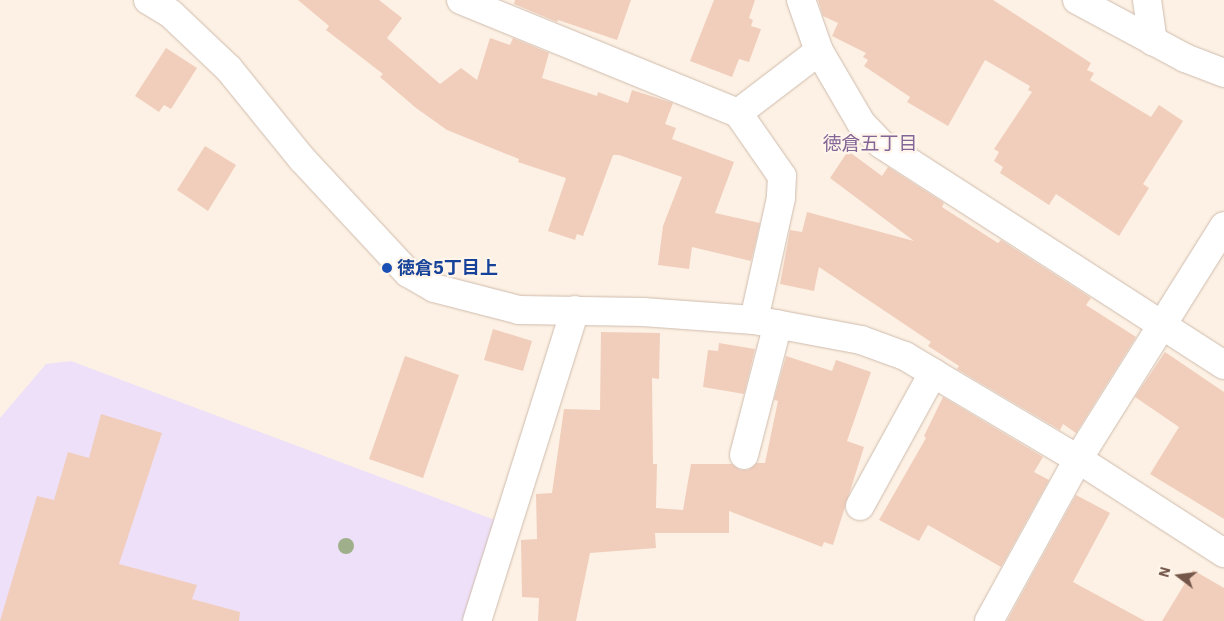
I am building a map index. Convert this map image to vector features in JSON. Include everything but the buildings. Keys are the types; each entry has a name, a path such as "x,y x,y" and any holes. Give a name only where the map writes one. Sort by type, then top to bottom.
{"street":[{"path":"461,0 493,7 738,113 782,176 766,322 744,455"},
{"path":"801,0 819,51 861,123 881,144 1224,365"},
{"path":"1077,0 1153,42 1224,73"},
{"path":"1147,0 1153,42"},
{"path":"167,4 230,68 302,159 408,273 434,288 519,310 576,310 766,322 861,340 905,356 1078,459 1224,553"},
{"path":"738,113 819,51"},
{"path":"989,621 1078,459 1224,226"},
{"path":"477,621 576,310"},
{"path":"860,506 933,373"}],"shaded area":[{"path":"71,361 495,520 463,621 0,621 0,418 46,364"}],"place":[{"name":"徳倉5丁目上","path":"387,268"}],"district":[{"name":"徳倉五丁目","path":"870,144"}]}
